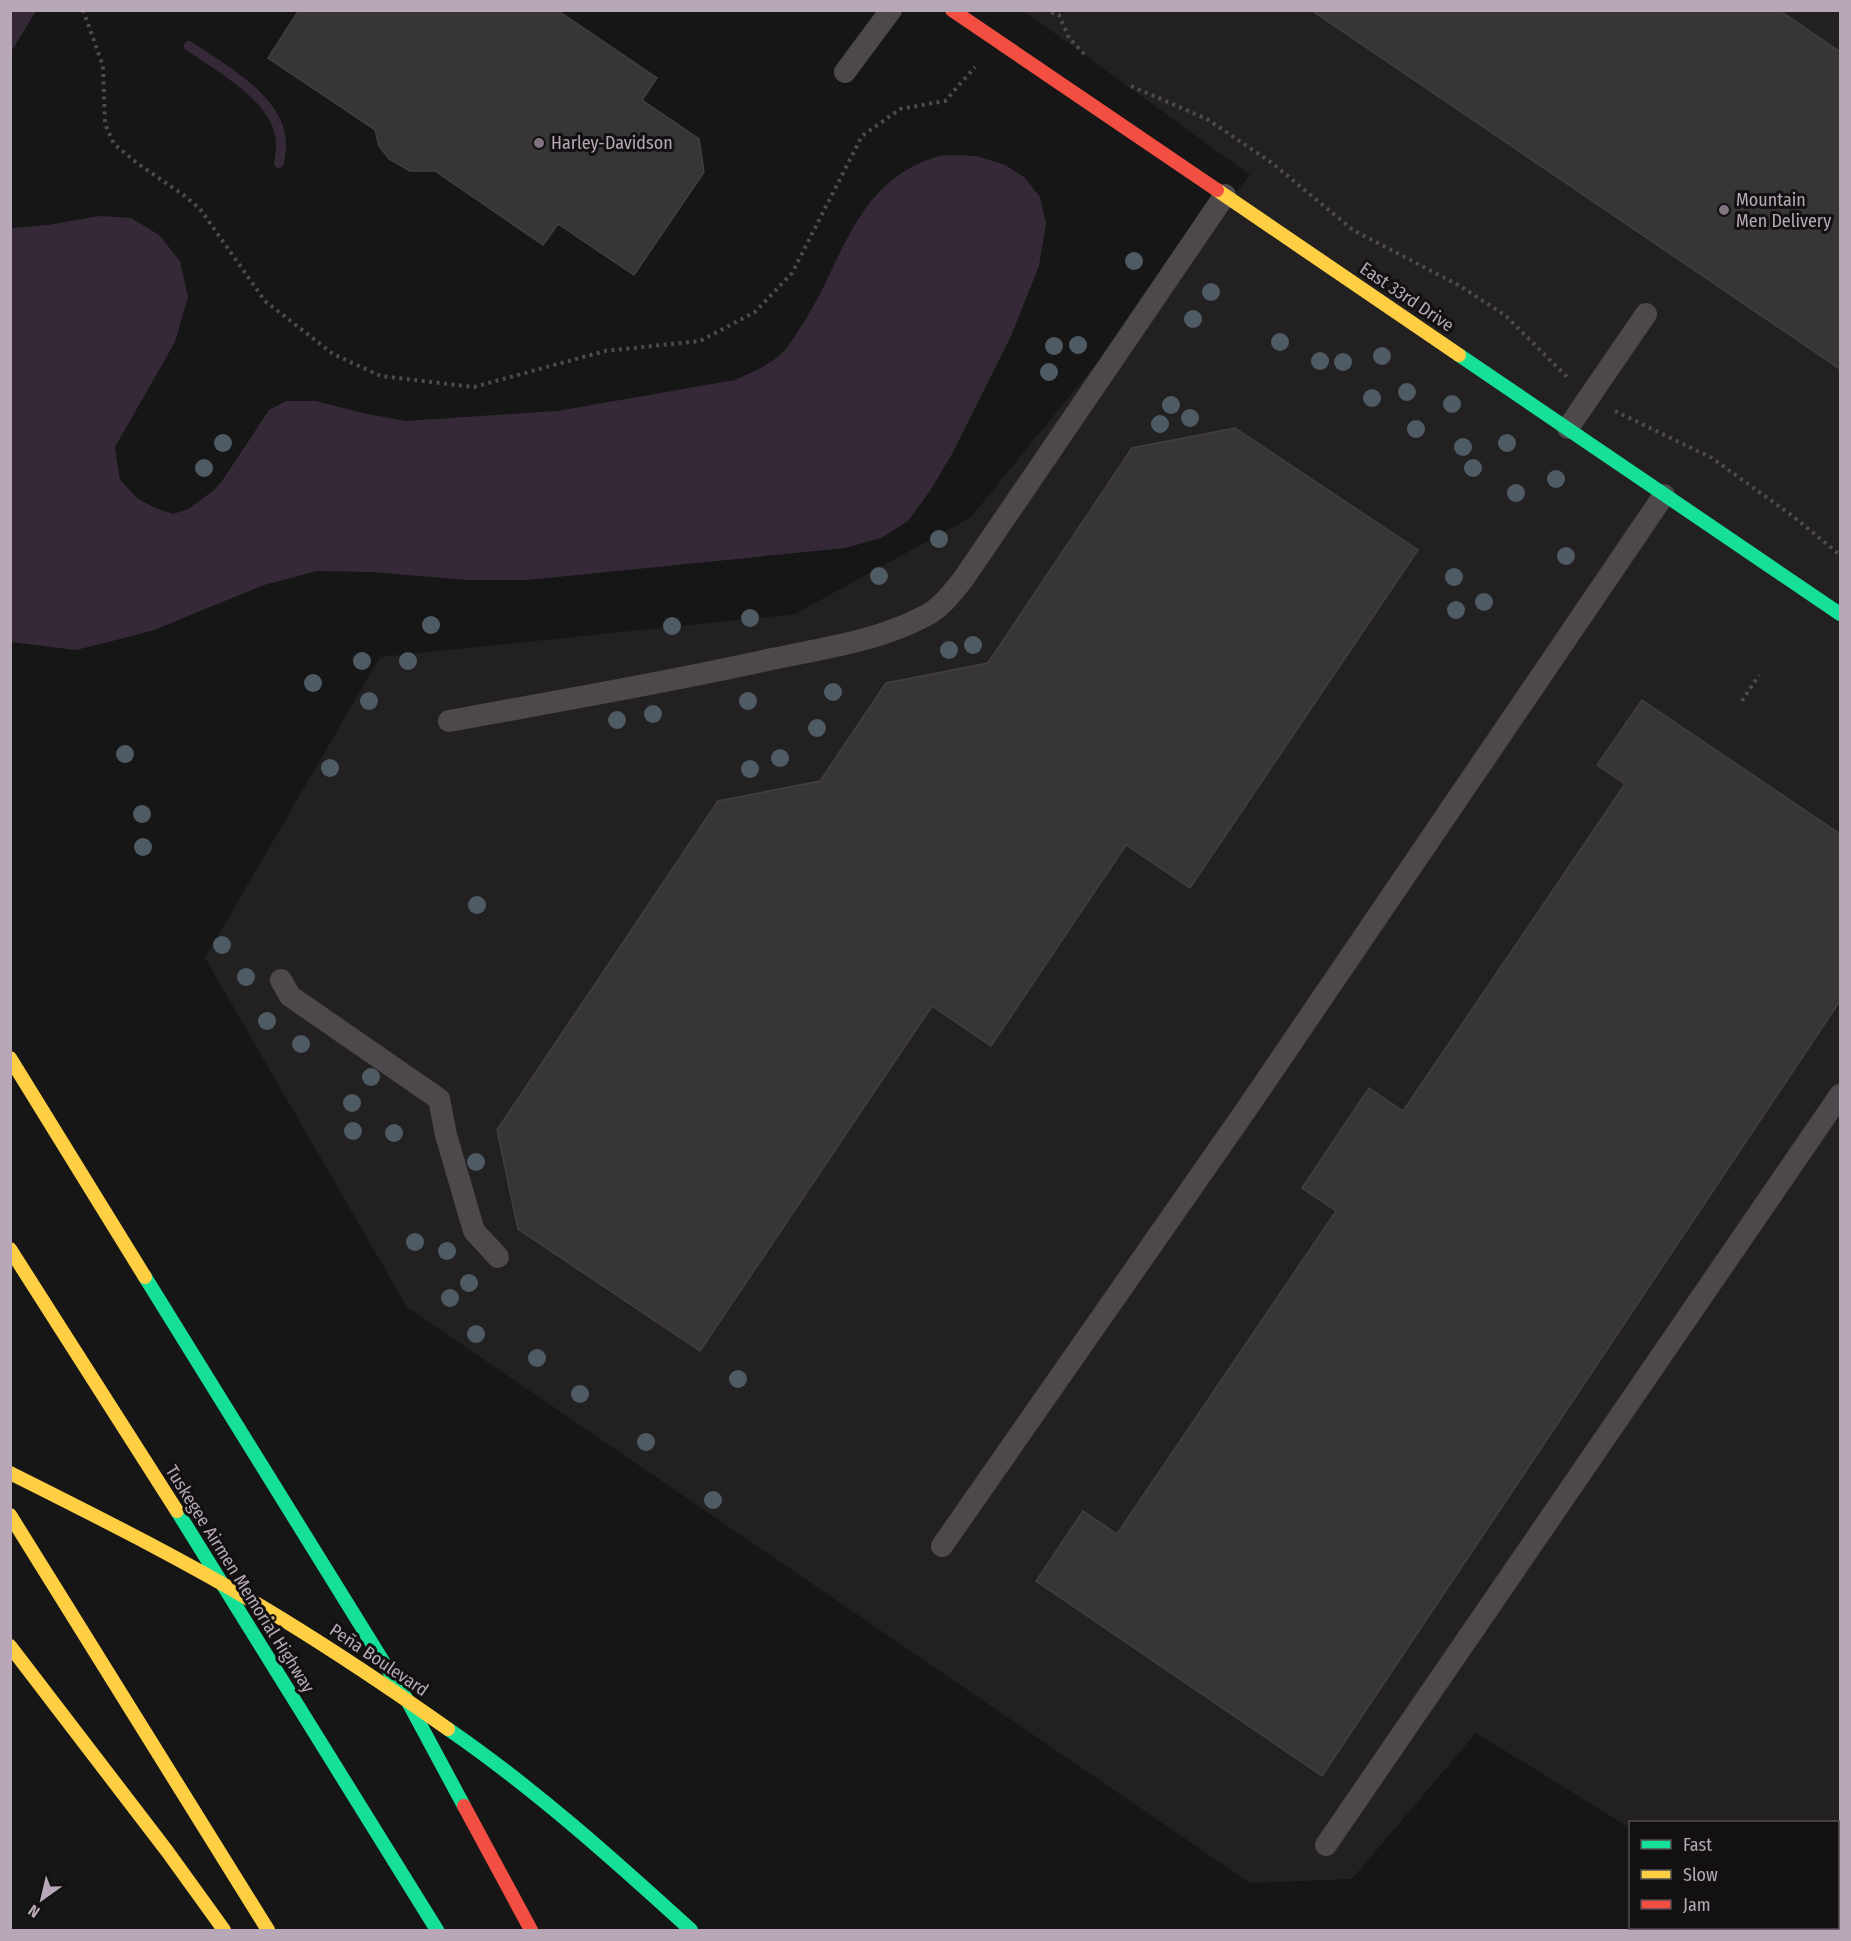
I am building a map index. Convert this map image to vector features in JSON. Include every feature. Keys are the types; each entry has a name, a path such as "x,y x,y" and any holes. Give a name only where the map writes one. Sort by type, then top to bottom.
{"main road":[{"name":"East 33rd Drive","path":"960,13 1840,614"},
{"path":"10,1058 407,1700 531,1930"},
{"name":"Tuskegee Airmen Memorial Highway","path":"10,1249 159,1482 437,1930"},
{"name":"Peña Boulevard","path":"10,1473 167,1551 326,1646 443,1726 568,1822 658,1898 691,1930"},
{"path":"10,1515 268,1930"},
{"path":"10,1646 167,1851 224,1930"}],"lane":[{"path":"845,72 891,10"},
{"path":"449,721 722,670 866,639 928,615 948,598 964,578 1225,195"},
{"path":"1568,428 1646,314"},
{"path":"942,1546 1248,1107 1664,495"},
{"path":"281,980 290,996 439,1098 446,1135 474,1231 498,1257"},
{"path":"1326,1845 1840,1095"}],"path":[{"path":"83,10 103,66 105,124 114,144 200,209 265,300 333,354 381,376 474,387 605,351 700,341 755,312 792,273 862,136 900,109 945,101 967,77 995,39"},
{"path":"1044,10 1059,15 1070,38 1089,59"},
{"path":"1129,85 1207,119 1272,163 1353,230 1460,286 1506,316 1588,399 1712,458 1794,517 1840,555"},
{"path":"1742,701 1759,675"}],"shaded area":[{"path":"10,11 36,11 11,52"},
{"path":"1024,11 1840,11 1840,1930 1794,1929 1839,1929 1839,1821 1629,1821 1629,1827 1476,1733 1352,1879 1250,1883 407,1307 205,958 380,657 795,614 971,517 1250,175"},
{"path":"977,156 1005,165 1024,177 1040,197 1046,224 1039,266 1011,336 952,454 930,491 908,521 881,538 845,548 527,580 467,580 372,572 317,571 264,585 154,630 76,650 11,642 11,228 48,225 100,216 131,218 159,235 180,261 188,297 175,342 115,447 120,480 137,498 155,508 173,514 188,509 213,491 269,410 286,401 316,401 406,421 557,411 735,380 758,370 774,360 790,344 819,295 855,224 887,184 909,169 936,157"}],"building":[{"name":"Harley-Davidson","path":"299,10 557,10 657,78 642,100 699,139 704,172 634,275 558,224 543,245 435,171 410,171 389,159 379,146 375,130 268,58"},
{"name":"Mountain Men Delivery","path":"1311,10 1779,10 1840,52 1840,369"},
{"path":"1235,428 1418,550 1190,888 1126,845 991,1046 932,1006 700,1351 518,1229 497,1130 718,801 820,781 886,683 988,663 1132,448"},
{"path":"1642,700 1840,834 1840,1001 1322,1776 1036,1581 1083,1511 1117,1534 1336,1211 1302,1188 1369,1088 1403,1111 1625,784 1597,765"}],"waterway":[{"path":"189,46 247,87 271,113 278,128 281,144 279,163"}],"traffic: fast":[{"path":"1459,355 1840,614"},
{"path":"145,1277 407,1700 464,1806"},
{"path":"177,1511 437,1930"},
{"path":"448,1729 543,1800 691,1930"}],"traffic: slow":[{"path":"1217,190 1459,355"},
{"path":"10,1058 145,1277"},
{"path":"10,1249 177,1511"},
{"path":"10,1473 148,1543 249,1599 345,1659 448,1729"},
{"path":"10,1515 268,1930"},
{"path":"10,1646 167,1851 224,1930"}],"traffic: jam":[{"path":"952,10 1217,190"},
{"path":"464,1806 531,1930"}],"place":[{"name":"Harley-Davidson","path":"539,143"},
{"name":"Mountain Men Delivery","path":"1724,210"}]}
